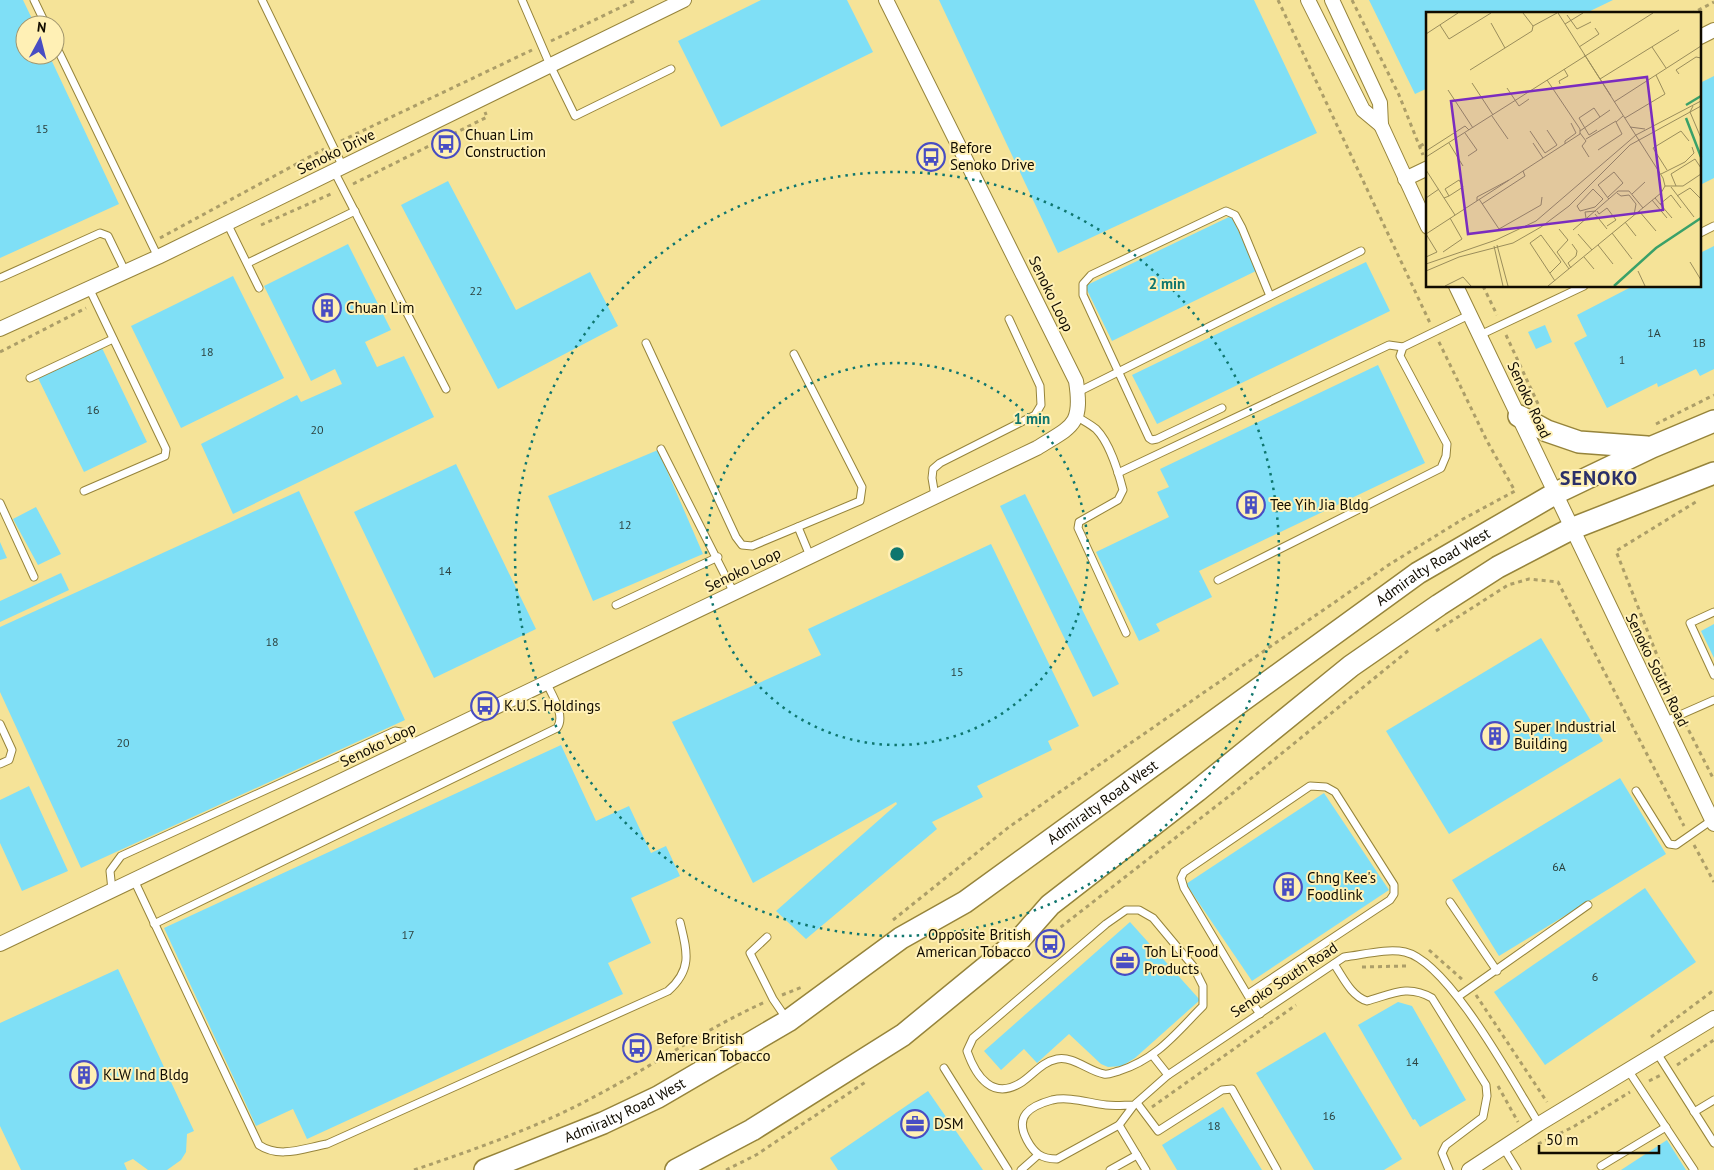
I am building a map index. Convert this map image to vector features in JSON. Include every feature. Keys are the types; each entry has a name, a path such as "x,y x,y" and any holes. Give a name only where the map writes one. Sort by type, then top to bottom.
{"main road":[{"path":"1519,416 1547,431 1579,442 1652,447"},
{"name":"Admiralty Road West","path":"485,1170 603,1123 658,1097 788,1021 901,938 965,902 1418,573 1556,493 1652,447 1714,421"},
{"path":"676,1170 752,1130 903,1035 1020,940 1050,904 1196,791 1351,666 1498,567 1571,529 1714,473"}],"street":[{"name":"Senoko Drive","path":"0,329 158,257 684,0"},
{"name":"Senoko Loop","path":"0,944 1037,448 1072,426 1080,406 1076,381 886,0"},
{"path":"1308,0 1363,110 1381,125"},
{"path":"1332,0 1380,103 1381,125 1426,223"},
{"path":"1702,36 1714,30"},
{"path":"1405,179 1426,164"},
{"name":"Senoko Road","path":"1457,288 1556,493 1571,529"},
{"name":"Senoko South Road","path":"1571,529 1713,822"},
{"path":"1469,1170 1503,1147 1536,1119 1628,1070 1714,1018"}],"lane":[{"path":"34,0 41,15"},
{"path":"262,0 332,145 338,169 355,211 446,390"},
{"path":"522,0 550,64 576,116 671,68"},
{"path":"65,65 158,257"},
{"path":"248,263 355,211"},
{"path":"1222,408 1152,440 1149,438 1083,295 1083,284 1091,275 1226,211 1235,215 1242,228 1270,296"},
{"path":"227,223 259,288"},
{"path":"1702,232 1714,226"},
{"path":"0,278 100,233 108,236 124,271"},
{"path":"1078,392 1361,251"},
{"path":"84,491 165,456 166,449 88,288"},
{"path":"1480,334 1580,288"},
{"path":"1118,473 1389,345 1403,347 1469,315"},
{"path":"935,496 932,478 933,469 940,463 1035,415 1041,405 1040,386 1009,319"},
{"path":"30,378 113,339"},
{"path":"646,343 736,537 742,545 752,546 860,501 862,486 794,354"},
{"path":"1218,580 1441,468 1446,456 1447,444 1403,364 1400,356 1403,347"},
{"path":"1076,416 1101,435 1118,473 1123,490 1118,500 1079,522 1078,528 1126,633"},
{"path":"661,449 718,557 734,593"},
{"path":"0,503 34,577"},
{"path":"798,527 810,556"},
{"path":"616,605 718,557"},
{"path":"1714,612 1690,623 1714,675"},
{"path":"154,924 557,728 561,723 560,716 546,682"},
{"path":"1663,722 1714,700"},
{"path":"0,724 12,750 9,760 0,764"},
{"path":"112,890 110,871 121,856 395,731 406,733 413,746"},
{"path":"1248,994 1390,900 1394,894 1394,886 1341,801 1335,792 1326,787 1310,786 1184,872 1181,878 1184,888 1260,1014"},
{"path":"1636,791 1669,844 1676,845 1713,822"},
{"path":"134,880 258,1146 281,1153 327,1144 668,991 678,982 686,963 687,951 680,922"},
{"path":"1450,902 1497,971"},
{"path":"1459,996 1588,905"},
{"path":"1126,910 1139,910 1153,918 1193,966 1203,986 1204,996 1203,1006 1153,1056 1129,1068 1106,1074 1092,1070 1072,1060 1058,1059 1043,1064 1020,1083 1003,1090 990,1086 974,1070 967,1051 973,1038 988,1023 1106,924 1126,910"},
{"path":"767,937 750,953 773,998 788,1021"},
{"name":"Senoko South Road","path":"1038,1155 1046,1159 1057,1159 1118,1125 1135,1104 1168,1075 1344,957 1376,952 1405,952 1433,968 1459,996 1536,1119"},
{"path":"1334,964 1355,995 1367,1001 1407,990 1420,991 1432,998 1486,1085 1487,1096 1483,1117 1446,1145 1442,1153 1449,1170"},
{"path":"1657,1052 1714,1143"},
{"path":"1153,1056 1168,1075"},
{"path":"944,1068 1008,1170"},
{"path":"1628,1070 1694,1170"},
{"path":"1021,1170 1038,1155 1031,1149 1022,1130 1022,1119 1039,1104 1055,1100 1072,1100 1108,1106 1135,1104 1158,1131 1222,1090 1232,1089 1277,1170"},
{"path":"1694,1112 1714,1100"},
{"path":"1118,1125 1146,1170"},
{"path":"1601,1166 1666,1126"},
{"path":"1503,1147 1517,1170"},
{"path":"1110,1170 1136,1155"}],"path":[{"path":"151,242 332,145 636,0"},
{"path":"886,925 1018,821 1390,564 1463,519 1515,491 1486,441 1278,0"},
{"path":"1352,0 1399,95 1426,164"},
{"path":"1695,12 1714,2"},
{"path":"259,226 345,188 487,117 481,99"},
{"path":"1420,146 1426,143"},
{"path":"1484,288 1544,414"},
{"path":"0,352 96,303"},
{"path":"1654,424 1714,395"},
{"path":"1701,499 1616,551 1680,715 1714,780"},
{"path":"1430,636 1508,585 1529,579 1558,582 1636,738 1714,882"},
{"path":"1045,940 1233,793 1414,646"},
{"path":"1424,948 1433,952 1471,988 1548,1103"},
{"path":"1339,971 1386,965 1410,966"},
{"path":"414,1170 512,1134 588,1101 737,1015 808,984"},
{"path":"1647,1040 1714,990"},
{"path":"1143,1113 1303,999"},
{"path":"726,1170 756,1155 869,1080"},
{"path":"1494,1080 1519,1124"},
{"path":"1536,1119 1548,1103 1556,1098"}],"building":[{"path":"0,0 23,0 30,15 15,15 15,65 54,65 119,204 0,258"},
{"path":"761,0 847,0 873,52 721,127 678,41"},
{"path":"939,0 1254,0 1317,133 1058,253"},
{"path":"1369,0 1613,0 1588,12 1426,12 1426,89 1415,94"},
{"path":"1714,76 1714,178 1702,184 1702,82"},
{"path":"448,181 516,310 590,272 618,326 498,389 401,205"},
{"path":"1231,216 1258,270 1112,341 1085,286"},
{"path":"348,244 391,330 365,342 377,367 404,356 434,417 233,514 201,444 297,395 301,402 342,384 335,369 311,381 264,286"},
{"path":"1714,246 1714,369 1700,376 1696,369 1658,387 1657,383 1607,408 1574,343 1587,336 1577,315 1629,288 1702,288 1702,252"},
{"path":"1366,262 1390,311 1157,424 1132,375"},
{"path":"233,276 284,378 181,428 131,326"},
{"path":"1545,325 1552,342 1536,349 1528,332"},
{"path":"102,348 147,442 84,472 38,378"},
{"name":"Tee Yih Jia Bldg","path":"1378,365 1425,463 1199,571 1212,597 1156,624 1160,631 1139,641 1096,552 1169,517 1157,492 1169,487 1160,469"},
{"path":"658,450 703,554 593,601 548,496"},
{"path":"456,464 536,629 434,678 354,512"},
{"path":"299,491 405,720 81,868 0,692 0,627"},
{"path":"1025,494 1119,684 1093,697 1000,506"},
{"path":"36,507 61,554 38,565 13,519"},
{"path":"0,542 7,558 0,560"},
{"path":"991,544 1079,726 1048,741 1052,750 977,786 983,797 932,822 937,829 806,939 776,911 897,804 896,802 753,883 672,722 821,655 808,629"},
{"path":"61,573 69,590 0,622 0,601"},
{"path":"1714,624 1714,658 1701,631"},
{"name":"Super Industrial Building","path":"1541,638 1603,741 1449,834 1386,731"},
{"path":"561,745 596,821 629,806 651,853 666,846 680,876 631,898 651,943 608,963 623,994 307,1139 293,1109 256,1126 164,928"},
{"path":"1620,778 1666,854 1499,956 1452,880"},
{"path":"29,786 68,871 22,891 0,843 0,800"},
{"name":"Chng Kee's Foodlink","path":"1324,793 1389,890 1252,981 1186,884"},
{"path":"1645,888 1696,962 1545,1065 1494,992"},
{"name":"Toh Li Food Products","path":"1130,922 1200,1000 1135,1058 1122,1066 1108,1067 1101,1064 1069,1034 1037,1063 1024,1049 1001,1070 984,1051"},
{"name":"KLW Ind Bldg","path":"118,969 194,1131 187,1134 186,1152 181,1160 167,1170 148,1170 133,1159 124,1163 127,1170 21,1170 0,1126 0,1023"},
{"path":"1398,1002 1412,1006 1466,1100 1420,1127 1415,1119 1413,1120 1358,1025"},
{"path":"1325,1032 1402,1159 1384,1170 1314,1170 1256,1073"},
{"name":"DSM","path":"928,1091 983,1170 838,1170 830,1158"},
{"path":"1223,1107 1262,1170 1177,1170 1162,1145"},
{"path":"1667,1140 1686,1170 1621,1170"}],"place":[{"name":"Chuan Lim Construction","path":"446,144"},
{"name":"Before Senoko Drive","path":"931,157"},
{"name":"Chuan Lim","path":"327,308"},
{"name":"Tee Yih Jia Bldg","path":"1251,505"},
{"name":"K.U.S. Holdings","path":"485,706"},
{"name":"Super Industrial Building","path":"1495,736"},
{"name":"Chng Kee's Foodlink","path":"1288,887"},
{"name":"Opposite British American Tobacco","path":"1050,944"},
{"name":"Toh Li Food Products","path":"1125,961"},
{"name":"Before British American Tobacco","path":"637,1048"},
{"name":"KLW Ind Bldg","path":"84,1075"},
{"name":"DSM","path":"915,1124"}],"district":[{"name":"SENOKO","path":"1599,478"}]}
